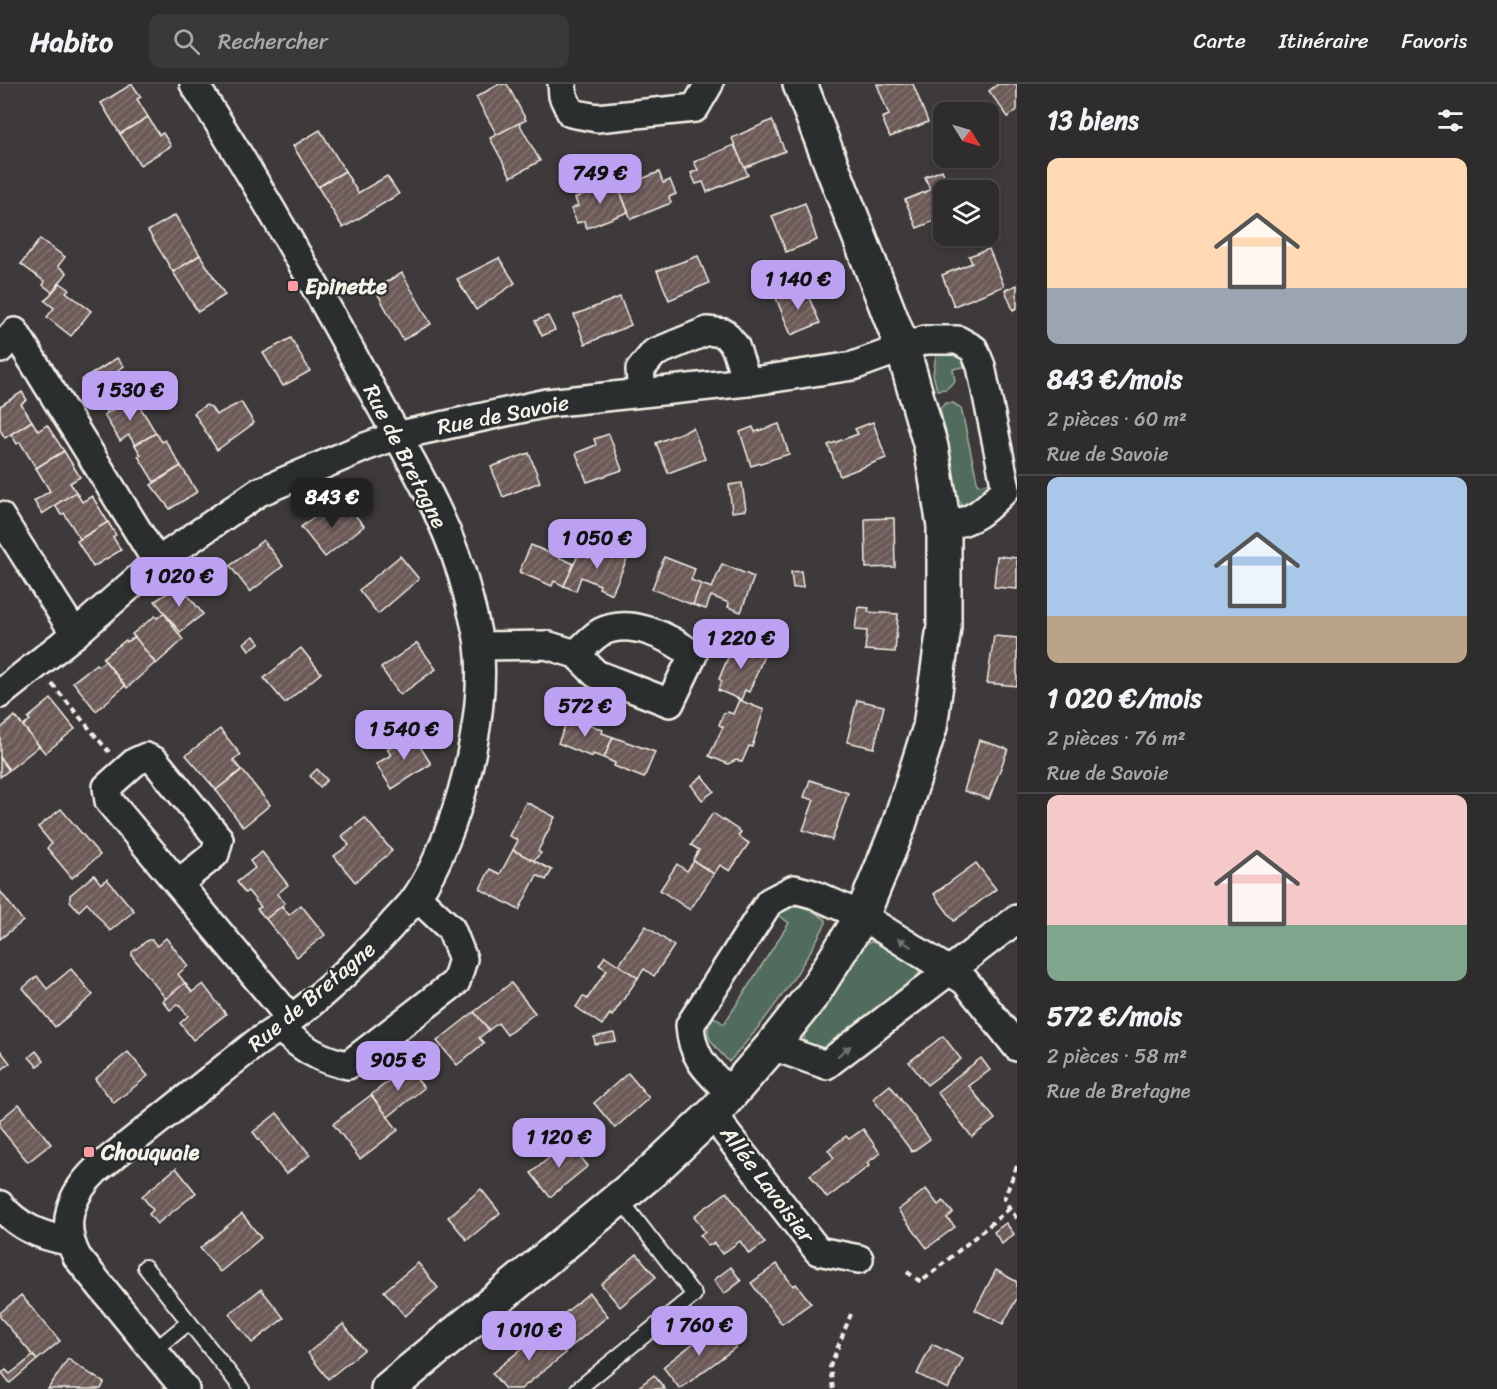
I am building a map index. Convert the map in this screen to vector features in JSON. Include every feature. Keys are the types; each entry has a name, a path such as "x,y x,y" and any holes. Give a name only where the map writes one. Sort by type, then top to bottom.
{"main road":[{"path":"388,1389 619,1198 723,1103 772,1046 813,994 862,916 898,828 930,728 944,627 944,526 931,447 903,349 800,84"}],"street":[{"name":"Rue de Bretagne","path":"68,1241 67,1223 72,1205 85,1180 256,1043 285,1023 363,957 417,897 442,846 468,775 479,686 480,646 468,593 456,556 423,480 225,131 194,84"},
{"path":"562,84 563,96 571,113 597,118 695,108 709,84"},
{"path":"642,392 640,370 654,353 708,331 724,333 735,346 747,382"},
{"path":"0,349 15,332 158,562"},
{"name":"Rue de Savoie","path":"0,694 75,634 158,562 259,492 334,458 396,436 547,403 747,382 853,366 925,340 958,340 974,349 981,366 1006,489 978,516 962,524 944,526"},
{"path":"0,516 75,634"},
{"path":"480,646 546,645 576,654"},
{"path":"179,883 215,854 219,839 154,761 146,757 107,786 109,801 179,883 301,1047 328,1061 348,1065 456,982 463,959 451,929 417,897"},
{"name":"Allée Lavoisier","path":"859,1259 818,1251 726,1133 723,1103 709,1072 691,1046 690,1025 769,902 794,889 813,894 862,916 965,981 1017,1047"},
{"path":"772,1046 826,1065 1017,919"},
{"path":"0,1205 11,1219 43,1236 68,1241 90,1275 186,1389"}],"lane":[{"path":"578,1389 694,1295 619,1198"},
{"path":"145,1267 242,1389"},
{"path":"155,1350 189,1322"}],"path":[{"path":"36,665 125,771"},
{"path":"1017,1166 1004,1199 1017,1219"},
{"path":"907,1272 921,1282 1010,1208"},
{"path":"833,1389 830,1367 851,1314"}],"green space":[{"path":"937,349 956,349 972,365 953,369 955,381 946,389 937,390 933,374"},
{"path":"946,403 953,403 961,408 978,485 997,482 965,510 958,498 940,408"},
{"path":"788,905 812,911 826,920 826,923 782,996 729,1062 711,1041 708,1030 710,1024 714,1017 724,1024 789,923 777,914"},
{"path":"871,942 879,944 914,965 919,970 918,981 826,1051 809,1046 804,1039 804,1032 863,944"}],"building":[{"path":"132,84 141,97 137,99 148,117 120,134 101,103"},
{"path":"499,84 507,84 526,120 497,135 476,97"},
{"path":"877,84 913,84 928,122 890,137 882,118 889,115"},
{"path":"998,84 1017,84 1017,110 1008,117 989,91"},
{"path":"148,117 159,135 163,133 171,146 140,165 120,134"},
{"path":"772,120 785,151 744,168 732,138"},
{"path":"519,123 540,161 511,177 490,138"},
{"path":"320,130 345,171 318,187 293,146"},
{"path":"734,145 748,175 707,192 703,182 696,184 691,173 698,170 694,162"},
{"path":"942,170 946,180 933,180 933,221 917,228 905,200 930,190 925,177"},
{"path":"345,171 358,193 387,176 399,194 343,228 318,187"},
{"path":"659,172 663,183 670,180 676,194 669,197 671,203 631,219 619,188"},
{"path":"616,181 628,212 587,228 584,221 577,223 571,209 578,206 575,198"},
{"path":"805,203 817,240 786,252 772,216"},
{"path":"175,215 200,255 173,272 148,231"},
{"path":"40,239 65,257 58,266 67,273 52,292 43,285 45,282 21,264"},
{"path":"989,249 1004,286 954,306 942,275 972,263 969,256"},
{"path":"200,255 225,295 198,312 173,272"},
{"path":"698,256 709,283 669,300 657,271"},
{"path":"499,258 515,283 476,310 457,279"},
{"path":"402,273 431,324 403,340 376,291 379,286"},
{"path":"60,283 69,289 66,292 91,311 71,336 47,317 54,308 45,301"},
{"path":"1017,285 1017,308 1013,310 1005,290"},
{"path":"804,286 820,323 791,335 776,298"},
{"path":"620,297 631,325 585,344 574,315"},
{"path":"548,316 555,330 542,336 535,321"},
{"path":"291,338 310,371 283,386 263,353"},
{"path":"117,358 124,366 117,371 134,397 107,413 91,387 88,389 82,380"},
{"path":"22,392 27,400 21,404 32,421 5,438 0,430 0,406"},
{"path":"134,397 156,433 135,445 129,435 120,441 104,415"},
{"path":"241,402 254,423 217,450 194,413 206,405 211,407 216,415"},
{"path":"32,421 38,431 47,425 64,451 36,468 20,442 17,444 11,434"},
{"path":"873,422 886,458 840,476 828,445 858,434 855,429"},
{"path":"779,424 789,454 751,466 740,432 753,427 755,432"},
{"path":"693,428 705,459 668,473 656,443"},
{"path":"156,433 162,442 165,440 181,466 154,482 138,456 141,455 135,445"},
{"path":"609,434 622,470 587,482 576,453 596,445 594,439"},
{"path":"64,451 80,477 70,483 76,492 42,514 34,501 50,491 36,468"},
{"path":"529,453 540,482 503,497 491,467"},
{"path":"181,466 197,492 170,509 151,485"},
{"path":"742,483 746,510 732,512 729,485"},
{"path":"76,492 82,502 92,496 108,522 80,539 64,513 61,515 55,505"},
{"path":"346,504 364,526 325,557 301,527 322,511 328,518"},
{"path":"894,518 895,567 866,568 865,519"},
{"path":"108,522 121,550 93,567 77,541"},
{"path":"263,540 283,566 250,592 230,566"},
{"path":"531,545 574,564 564,586 554,581 552,586 519,572"},
{"path":"595,545 627,559 612,594 599,588 600,585 581,577 576,591 564,586 579,553 589,558"},
{"path":"400,556 419,579 378,614 359,590"},
{"path":"997,556 1017,558 1017,589 994,587"},
{"path":"664,557 695,569 691,580 701,584 693,605 652,589"},
{"path":"722,564 754,577 741,612 728,607 729,603 711,596 706,609 693,605 701,584 712,588"},
{"path":"801,571 803,587 793,588 791,572"},
{"path":"180,585 203,614 180,632 155,601"},
{"path":"858,607 869,608 868,612 898,614 895,652 865,650 867,631 855,630"},
{"path":"164,613 183,640 156,664 132,634 155,616 157,618"},
{"path":"254,636 259,643 249,650 244,643"},
{"path":"994,636 1017,638 1017,686 987,683"},
{"path":"135,637 155,663 127,688 103,658 126,640 127,642"},
{"path":"745,642 766,651 749,692 745,690 741,700 718,690 722,681 719,679 732,648 736,651 739,644"},
{"path":"417,643 436,669 400,695 381,668"},
{"path":"301,648 321,673 285,703 264,678"},
{"path":"105,661 125,686 96,711 73,682 96,664 98,666"},
{"path":"51,699 75,729 45,753 23,726 30,720 28,718"},
{"path":"739,700 764,710 752,747 749,746 742,762 736,760 728,764 709,756 723,727 719,725 723,714 728,712 733,714"},
{"path":"857,700 884,706 874,748 847,742"},
{"path":"15,716 39,746 9,770 0,758 0,729"},
{"path":"569,716 603,730 602,733 613,737 604,758 593,754 592,757 558,743"},
{"path":"220,729 241,755 233,760 241,770 216,790 186,755"},
{"path":"416,731 420,738 416,740 431,764 392,789 376,764 391,755 387,749"},
{"path":"613,737 655,752 644,778 614,766 615,763 604,758"},
{"path":"979,740 1008,749 989,799 964,791"},
{"path":"0,758 9,770 0,777"},
{"path":"317,769 327,780 320,787 310,776"},
{"path":"242,770 270,805 243,827 216,790"},
{"path":"702,776 714,791 702,800 691,785"},
{"path":"810,780 848,793 832,840 803,830 814,800 804,797"},
{"path":"526,802 555,817 538,851 541,853 533,861 513,850 518,840 509,836"},
{"path":"61,809 100,855 72,878 47,848 52,844 38,827"},
{"path":"713,813 741,832 738,836 749,843 730,871 720,865 714,874 693,860 699,850 691,845"},
{"path":"365,818 392,851 355,882 334,856 349,845 342,836"},
{"path":"513,850 552,870 546,880 537,875 519,910 480,889 490,869 500,874"},
{"path":"262,852 288,885 277,894 285,903 266,919 257,909 261,907 248,891 245,893 237,882 255,868 250,861"},
{"path":"694,861 714,874 690,910 660,890 677,864 687,871"},
{"path":"976,863 996,889 954,921 934,894"},
{"path":"94,875 101,884 107,879 134,911 110,931 87,903 79,911 70,901 70,895"},
{"path":"0,891 23,921 0,939"},
{"path":"301,905 325,935 297,957 266,919 282,906 289,915"},
{"path":"646,926 674,946 654,976 644,969 638,978 619,965"},
{"path":"166,938 188,966 178,974 185,983 166,999 132,956 132,952 148,940 152,940 157,946"},
{"path":"605,956 638,978 612,1016 610,1014 602,1025 576,1007 583,996 587,999 607,970 599,965"},
{"path":"71,969 93,995 55,1027 23,988 37,976 47,989"},
{"path":"185,983 192,992 203,984 226,1014 193,1040 180,1023 188,1016 178,1004 170,1010 163,1001"},
{"path":"511,983 535,1013 507,1035 498,1023 489,1030 474,1012"},
{"path":"474,1012 489,1030 479,1038 484,1043 457,1065 437,1041"},
{"path":"614,1033 616,1041 595,1044 594,1037"},
{"path":"943,1036 961,1059 927,1085 909,1062"},
{"path":"0,1050 10,1063 0,1071"},
{"path":"36,1051 44,1061 37,1066 29,1057"},
{"path":"128,1052 148,1076 114,1103 95,1079"},
{"path":"981,1058 990,1070 969,1086 995,1119 972,1137 937,1092"},
{"path":"407,1066 424,1088 388,1117 371,1095"},
{"path":"628,1073 649,1098 615,1128 594,1103"},
{"path":"890,1085 930,1139 912,1152 873,1099"},
{"path":"371,1095 398,1130 360,1159 333,1124"},
{"path":"19,1104 51,1144 28,1162 0,1128 0,1120"},
{"path":"277,1113 310,1155 286,1174 253,1132"},
{"path":"863,1129 880,1153 867,1163 869,1166 827,1198 810,1175 834,1158 828,1150 846,1136 849,1139"},
{"path":"568,1142 588,1166 550,1197 531,1173"},
{"path":"176,1168 196,1193 157,1224 149,1214 153,1210 142,1196"},
{"path":"481,1189 500,1213 467,1240 448,1217"},
{"path":"926,1189 938,1205 943,1201 953,1213 947,1218 955,1227 927,1248 898,1210"},
{"path":"727,1192 765,1243 749,1254 740,1241 722,1254 714,1243 708,1246 700,1235 705,1232 694,1216"},
{"path":"242,1214 261,1238 220,1272 200,1248"},
{"path":"1006,1223 1014,1234 1002,1244 994,1232"},
{"path":"637,1254 656,1277 620,1307 601,1284"},
{"path":"418,1263 438,1288 405,1316 384,1291"},
{"path":"777,1264 793,1286 796,1284 811,1303 782,1324 751,1283"},
{"path":"731,1267 741,1281 724,1294 714,1280"},
{"path":"996,1270 1017,1282 1017,1298 1003,1324 975,1310"},
{"path":"261,1289 284,1318 252,1343 229,1314"},
{"path":"589,1293 608,1316 572,1346 553,1323"},
{"path":"21,1295 60,1341 37,1360 0,1317 0,1313"},
{"path":"343,1324 364,1350 328,1379 308,1353"},
{"path":"718,1324 736,1347 680,1389 663,1367"},
{"path":"546,1329 566,1353 521,1389 505,1389 492,1373"},
{"path":"932,1344 963,1359 948,1389 917,1374"},
{"path":"33,1356 37,1360 10,1383 2,1373 6,1370 10,1374"},
{"path":"68,1359 104,1383 101,1389 48,1389"},
{"path":"654,1375 665,1389 636,1389"}],"place":[{"name":"Epinette","path":"293,286"},
{"name":"Chouquaie","path":"89,1152"}]}
